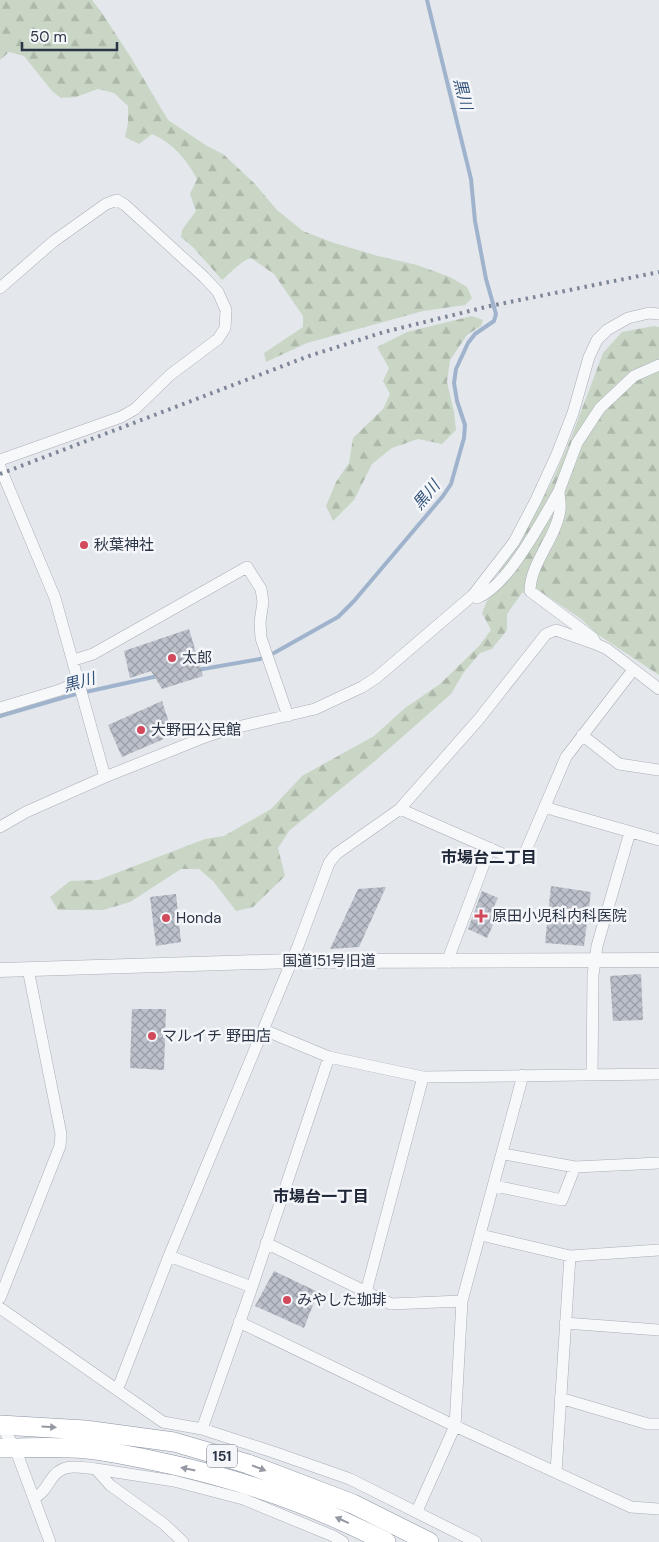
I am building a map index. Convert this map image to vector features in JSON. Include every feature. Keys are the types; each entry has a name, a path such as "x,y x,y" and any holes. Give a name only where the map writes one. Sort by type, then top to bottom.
{"highway":[{"name":"151","path":"0,1425 86,1430 174,1442 248,1464 352,1504 429,1542"},
{"name":"151","path":"7,1448 54,1447 129,1454 201,1471 290,1499 342,1520 386,1542"}],"street":[{"path":"0,288 54,241 106,204 117,200 125,205 218,292 226,310 226,328 218,339 170,375 135,409 121,417 0,460"},
{"path":"0,827 26,812 205,737 225,730 288,716 327,704 369,683 473,596 514,542 536,500 573,413 589,357 597,340 607,330 628,318 649,313 659,314"},
{"path":"473,596 477,598 482,596 514,565 559,491 577,443 600,408 634,376 659,365"},
{"path":"0,467 4,488 55,598 106,777"},
{"path":"559,491 560,510 553,533 530,581 530,591 593,638 596,644"},
{"path":"74,660 94,654 247,567 261,589 263,602 260,622 261,638 288,716"},
{"path":"116,1389 169,1256 292,961 329,863 336,854 400,809 479,719 546,634 556,630 596,644 606,649 659,689"},
{"path":"400,809 516,860 524,855 566,757 634,670"},
{"path":"0,708 78,683"},
{"path":"582,735 619,764 659,770"},
{"path":"545,806 659,840"},
{"path":"592,1076 592,975 594,960 630,832"},
{"path":"449,962 450,954 490,848"},
{"name":"国道151号旧道","path":"0,970 292,961 659,960"},
{"path":"0,1298 60,1146 61,1134 28,969"},
{"path":"264,1030 329,1058 423,1077 659,1074"},
{"path":"202,1430 329,1058"},
{"path":"417,1512 455,1426 462,1301 482,1235 524,1075"},
{"path":"366,1292 423,1077"},
{"path":"504,1154 575,1167 659,1163"},
{"path":"495,1186 562,1200 575,1167"},
{"path":"482,1235 570,1256 659,1250"},
{"path":"266,1243 391,1304 462,1301"},
{"path":"169,1256 252,1287"},
{"path":"556,1472 570,1256"},
{"path":"0,1308 163,1422 202,1430 350,1479 476,1542"},
{"path":"239,1322 455,1426 631,1507 659,1509"},
{"path":"565,1323 659,1330"},
{"path":"560,1398 648,1424 659,1424"},
{"path":"0,1425 7,1448 34,1498 50,1542"},
{"path":"34,1498 42,1494 59,1469 70,1466 96,1468 174,1481 243,1499 333,1536 343,1542"},
{"path":"96,1468 110,1484 164,1524 183,1542"}],"green space":[{"path":"0,0 92,0 130,56 168,120 207,146 223,154 254,183 277,210 303,231 331,242 417,265 450,277 467,287 472,298 465,305 423,311 307,343 266,362 264,353 303,327 303,316 274,274 251,258 239,264 222,280 194,248 181,237 182,230 196,211 190,194 197,179 179,153 160,138 152,134 139,144 125,137 128,123 128,106 114,93 98,89 76,97 61,98 52,91 24,56 9,52 0,60"},
{"path":"472,316 483,320 481,326 467,335 450,360 447,382 456,430 442,444 418,439 392,448 372,464 354,500 333,521 326,506 336,482 349,463 353,438 383,409 390,394 383,381 389,368 377,347 407,332"},
{"path":"654,326 659,327 659,675 597,634 581,619 537,589 522,593 507,614 507,630 492,649 480,653 464,672 451,694 375,761 289,831 278,848 285,876 253,907 236,911 213,881 199,869 181,869 130,902 103,910 58,910 50,897 70,881 98,880 205,839 224,836 271,809 302,776 374,736 405,708 440,684 479,646 491,630 482,613 487,601 503,584 499,571 511,554 552,482 603,353 622,332"}],"building":[{"path":"189,629 203,676 162,689 151,671 130,678 124,651"},
{"name":"大野田公民館","path":"162,701 173,735 122,757 108,725"},
{"path":"551,886 591,892 584,946 545,943"},
{"path":"386,887 359,947 330,949 358,889"},
{"path":"482,891 498,898 490,915 496,918 487,938 468,929"},
{"path":"176,894 181,942 156,946 150,897"},
{"path":"641,974 643,1020 613,1021 610,976"},
{"path":"132,1009 166,1009 164,1070 130,1068"},
{"path":"274,1271 318,1292 304,1328 255,1306"}],"waterway":[{"name":"黒川","path":"197,670 260,659 338,617 354,601 443,496 451,484 464,438 465,425 457,401 454,383 456,369 468,343 475,334 494,321 496,314 486,279 475,221 471,179 427,0"},
{"name":"黒川","path":"0,716 72,695 158,676"}],"railway":[{"path":"0,474 309,356 384,332 490,306 659,272"}],"place":[{"name":"秋葉神社","path":"84,545"},
{"name":"太郎","path":"172,658"},
{"name":"大野田公民館","path":"141,730"},
{"name":"原田小児科内科医院","path":"481,916"},
{"name":"Honda","path":"166,918"},
{"name":"マルイチ 野田店","path":"152,1036"},
{"name":"みやした珈琲","path":"287,1300"}],"district":[{"name":"市場台二丁目","path":"489,857"},
{"name":"市場台一丁目","path":"321,1196"}]}
